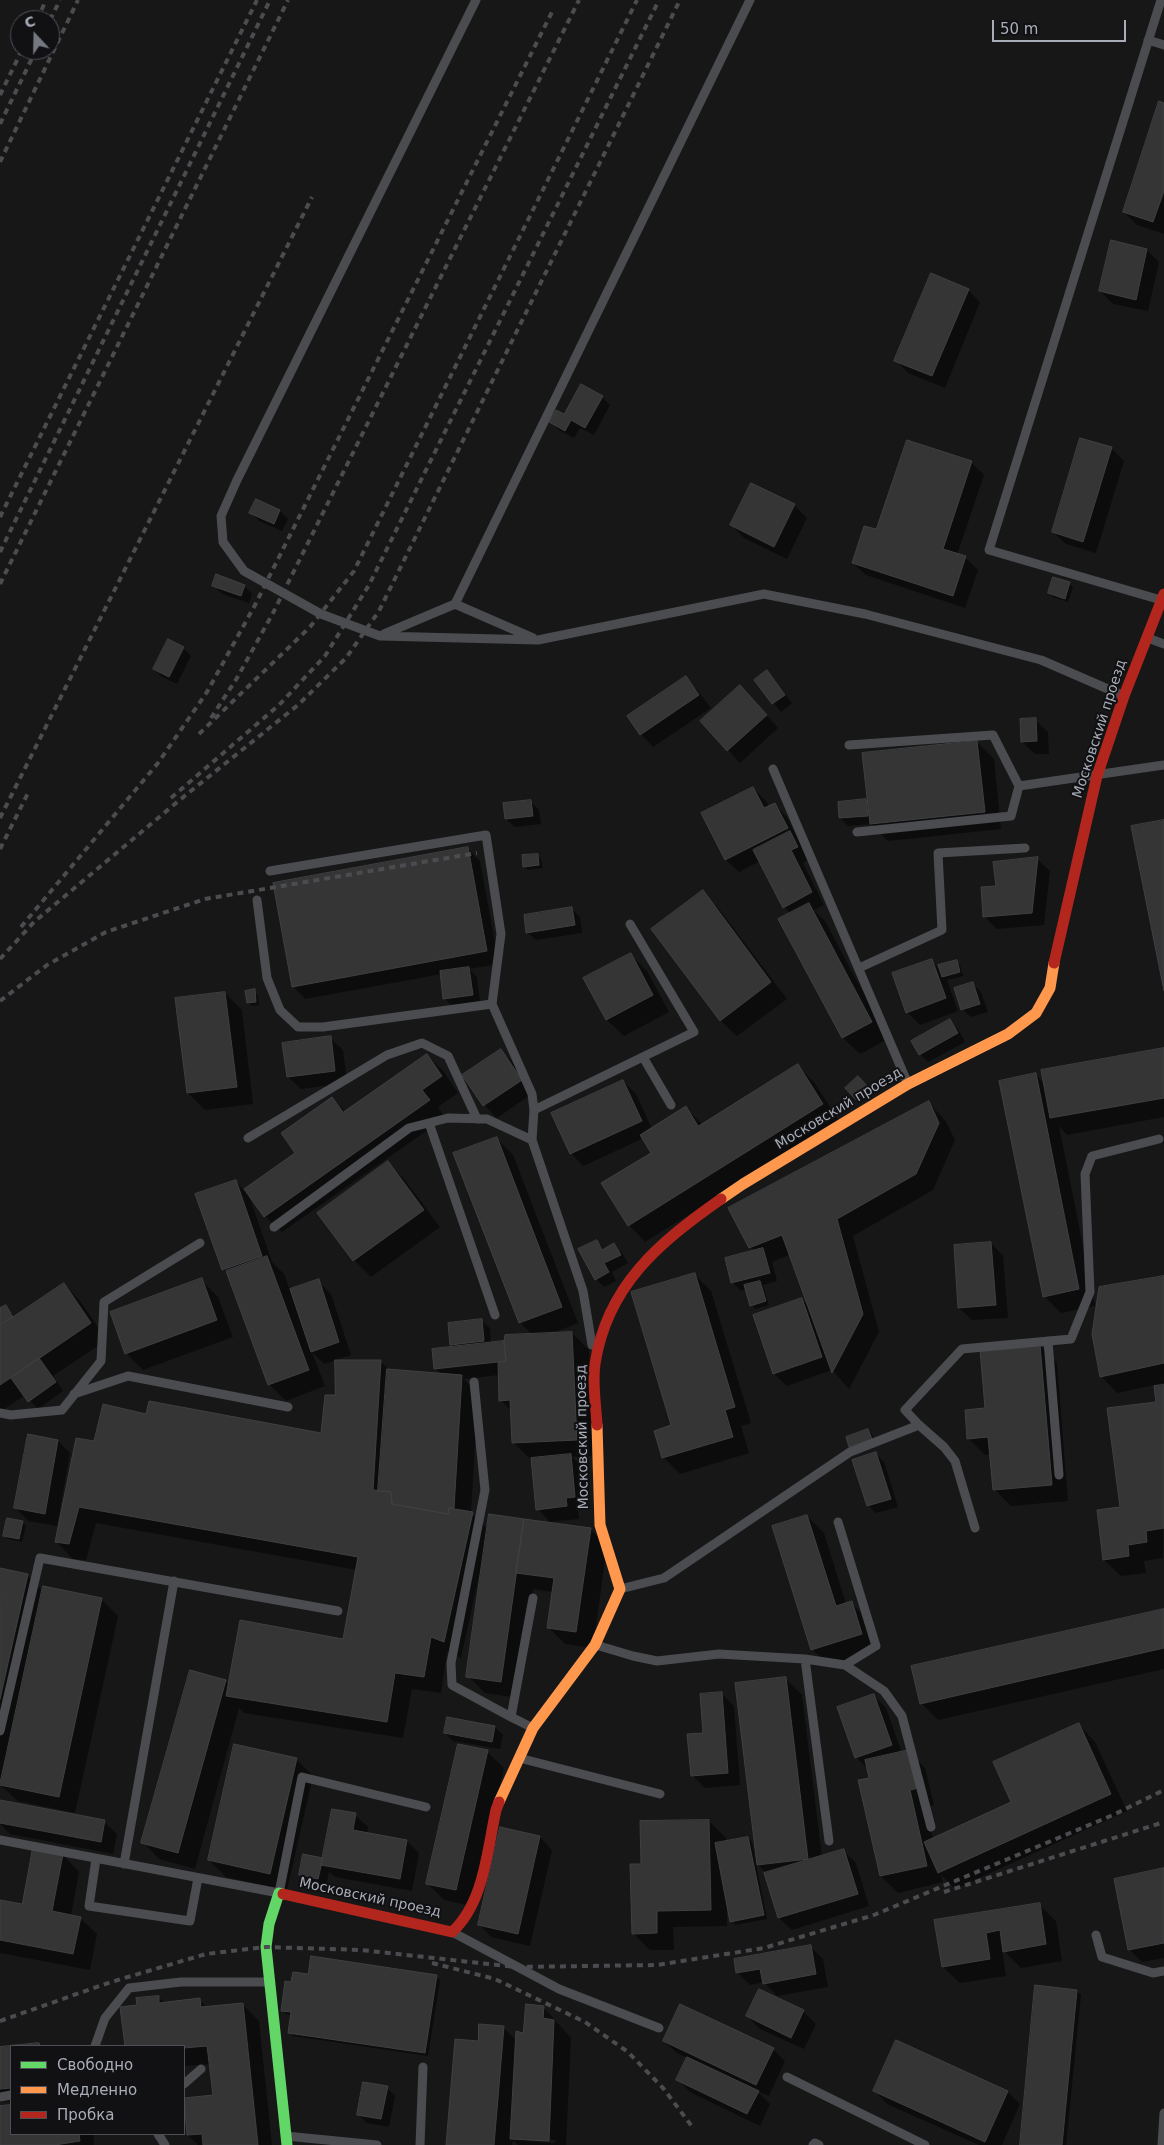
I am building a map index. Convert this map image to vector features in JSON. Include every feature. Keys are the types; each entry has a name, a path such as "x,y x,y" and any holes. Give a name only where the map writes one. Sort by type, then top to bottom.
{"street":[{"name":"Московский проезд","path":"286,2141 266,1947 269,1924 279,1893 452,1932 462,1923 476,1900 496,1810 533,1728 595,1645 620,1589 600,1526 595,1365 601,1340 619,1294 650,1254 686,1224 743,1184 908,1084 1008,1034 1036,1013 1050,988 1057,944 1097,776 1124,696 1163,597"}],"lane":[{"path":"476,0 236,480 221,516 223,542 244,571 321,614 380,636 538,640 764,594 865,614 1041,660 1124,696"},
{"path":"380,636 456,604 750,0"},
{"path":"1161,0 989,550 1163,597"},
{"path":"1148,40 1164,45"},
{"path":"456,604 538,640"},
{"path":"1147,638 1164,644"},
{"path":"849,745 993,735 1020,786 1011,816 857,832"},
{"path":"1020,786 1164,765"},
{"path":"773,769 908,1084"},
{"path":"270,871 486,835 501,934 492,1004 532,1094 534,1110 532,1140 583,1291 595,1365"},
{"path":"858,968 942,930 938,854 1025,848"},
{"path":"257,900 267,978 280,1010 298,1027 323,1027 492,1004"},
{"path":"534,1110 694,1032 630,924"},
{"path":"248,1138 387,1055 422,1043 448,1056 477,1119"},
{"path":"643,1057 671,1105"},
{"path":"274,1227 409,1128 448,1118 486,1119 532,1140"},
{"path":"429,1123 495,1315"},
{"path":"975,1528 955,1461 944,1447 919,1426 905,1410 962,1349 1071,1339 1090,1292 1085,1174 1092,1156 1159,1139"},
{"path":"0,1413 11,1414 62,1410 101,1361 104,1302 200,1244"},
{"path":"1048,1341 1058,1475"},
{"path":"74,1394 128,1376 288,1407"},
{"path":"474,1382 485,1490 451,1663 452,1685 533,1728"},
{"path":"620,1589 664,1578 850,1452 919,1426"},
{"path":"838,1522 876,1646 845,1665"},
{"path":"0,1731 40,1558 338,1611"},
{"path":"124,1864 174,1581"},
{"path":"511,1716 533,1598"},
{"path":"595,1645 658,1661 719,1654 805,1659 845,1665 884,1692 902,1716 931,1827"},
{"path":"805,1659 829,1842"},
{"path":"519,1758 660,1794"},
{"path":"0,1840 279,1893 302,1777 426,1807"},
{"path":"96,1859 89,1906 190,1922 198,1878"},
{"path":"452,1932 560,1990 659,2028"},
{"path":"1096,1935 1102,1957 1153,1973 1164,1971"},
{"path":"98,2044 105,2018 129,1988 181,1982 270,1982"},
{"path":"420,2145 423,2067"},
{"path":"185,2083 201,2069"},
{"path":"787,2077 925,2145"},
{"path":"1162,2145 1164,2113"},
{"path":"286,2141 377,2145"},
{"path":"813,2145 816,2143 819,2145"}],"building":[{"path":"1159,101 1164,103 1164,191 1153,222 1123,212"},
{"path":"1111,240 1147,249 1136,300 1099,291"},
{"path":"931,273 969,289 932,376 894,361"},
{"path":"581,384 603,396 585,428 571,420 565,431 549,422 556,410 564,414"},
{"path":"1080,438 1112,447 1083,542 1052,532"},
{"path":"907,440 972,461 943,549 966,556 953,596 852,563 864,526 876,529"},
{"path":"751,483 795,504 774,547 730,525"},
{"path":"256,499 280,510 274,524 249,513"},
{"path":"216,574 245,585 241,596 212,586"},
{"path":"1053,577 1070,582 1065,599 1048,593"},
{"path":"168,639 184,647 169,677 153,669"},
{"path":"767,670 785,695 772,704 754,680"},
{"path":"686,676 699,695 640,735 627,716"},
{"path":"740,685 767,715 727,751 700,721"},
{"path":"1036,718 1037,741 1021,742 1020,719"},
{"path":"977,741 985,812 870,824 862,753"},
{"path":"753,787 764,808 775,803 788,828 725,860 701,813"},
{"path":"866,799 868,816 839,818 838,802"},
{"path":"531,800 533,816 505,819 503,803"},
{"path":"1164,820 1164,991 1131,826"},
{"path":"790,831 798,847 791,850 812,892 783,908 753,850"},
{"path":"468,847 487,951 292,987 273,883"},
{"path":"538,854 539,865 523,867 522,855"},
{"path":"1038,857 1032,913 983,917 981,887 996,886 993,862"},
{"path":"703,890 771,982 720,1021 651,929"},
{"path":"809,903 872,1022 842,1038 778,919"},
{"path":"572,907 575,925 526,933 524,915"},
{"path":"631,953 653,995 606,1020 583,978"},
{"path":"932,959 946,998 906,1013 892,973"},
{"path":"957,960 960,972 942,977 938,965"},
{"path":"469,967 473,995 443,999 440,971"},
{"path":"973,982 980,1004 961,1010 954,988"},
{"path":"255,989 256,1002 247,1003 245,991"},
{"path":"225,992 237,1087 187,1093 175,998"},
{"path":"950,1019 958,1033 919,1055 911,1041"},
{"path":"331,1036 335,1071 287,1077 282,1043"},
{"path":"1164,1048 1164,1098 1050,1118 1041,1070"},
{"path":"501,1049 522,1080 483,1106 462,1075"},
{"path":"427,1054 442,1076 422,1090 430,1100 264,1217 244,1189 295,1153 281,1133 332,1097 343,1112"},
{"path":"798,1064 823,1104 628,1226 601,1183 651,1153 640,1135 686,1106 698,1126"},
{"path":"1036,1073 1079,1289 1043,1297 999,1081"},
{"path":"858,1076 869,1088 856,1100 845,1088"},
{"path":"623,1080 642,1121 570,1154 551,1113"},
{"path":"929,1101 939,1123 916,1174 837,1219 863,1314 832,1373 782,1235 749,1248 728,1208"},
{"path":"497,1137 562,1307 519,1323 453,1153"},
{"path":"388,1161 424,1210 353,1261 317,1213"},
{"path":"236,1180 262,1256 222,1270 195,1194"},
{"path":"597,1240 602,1250 614,1243 621,1255 604,1263 609,1272 595,1280 578,1249"},
{"path":"991,1242 996,1305 958,1308 954,1245"},
{"path":"763,1248 770,1273 731,1283 725,1258"},
{"path":"267,1256 309,1370 268,1385 226,1271"},
{"path":"695,1273 735,1407 725,1410 733,1437 662,1458 654,1431 671,1425 631,1292"},
{"path":"1164,1276 1164,1363 1100,1377 1092,1334 1099,1287"},
{"path":"202,1278 217,1320 125,1354 110,1312"},
{"path":"319,1279 339,1342 311,1352 290,1289"},
{"path":"760,1281 766,1301 750,1306 744,1285"},
{"path":"64,1283 91,1323 0,1385 0,1326"},
{"path":"802,1298 822,1357 773,1374 753,1315"},
{"path":"6,1305 13,1317 0,1325 0,1308"},
{"path":"482,1319 484,1341 450,1345 448,1323"},
{"path":"572,1332 577,1440 512,1443 510,1400 499,1401 498,1362 506,1361 505,1335"},
{"path":"504,1341 506,1361 434,1369 432,1349"},
{"path":"1040,1345 1052,1485 993,1490 988,1437 967,1439 965,1410 985,1408 980,1350"},
{"path":"39,1358 56,1382 28,1402 11,1378"},
{"path":"335,1360 381,1360 373,1490 391,1492 392,1504 448,1514 449,1508 473,1512 444,1642 431,1637 424,1677 395,1673 387,1722 226,1696 240,1620 343,1639 358,1557 79,1507 69,1544 55,1542 76,1438 94,1441 103,1404 146,1414 149,1401 321,1433 325,1395 335,1395"},
{"path":"387,1369 462,1375 454,1508 449,1508 448,1514 392,1504 391,1492 378,1491"},
{"path":"1164,1385 1164,1528 1146,1531 1147,1542 1128,1545 1129,1556 1103,1560 1097,1510 1120,1507 1107,1408 1156,1402 1154,1386"},
{"path":"868,1429 872,1439 849,1447 846,1437"},
{"path":"28,1434 58,1440 45,1514 14,1508"},
{"path":"876,1452 891,1499 867,1506 852,1460"},
{"path":"571,1454 575,1497 566,1498 567,1506 536,1510 531,1458"},
{"path":"489,1514 524,1519 501,1682 466,1677"},
{"path":"807,1515 836,1606 852,1601 862,1634 811,1650 772,1526"},
{"path":"7,1518 23,1521 19,1539 3,1536"},
{"path":"524,1519 591,1528 576,1632 547,1628 554,1578 516,1573"},
{"path":"0,1568 28,1574 0,1699"},
{"path":"43,1586 102,1598 59,1797 0,1785"},
{"path":"1164,1609 1164,1648 920,1704 911,1666"},
{"path":"190,1670 226,1680 178,1853 141,1843"},
{"path":"786,1677 808,1859 757,1865 735,1683"},
{"path":"722,1692 728,1773 691,1776 687,1734 703,1733 700,1694"},
{"path":"874,1694 892,1745 855,1758 837,1707"},
{"path":"447,1717 495,1726 492,1742 444,1733"},
{"path":"1079,1723 1111,1794 938,1873 924,1842 1011,1802 993,1762"},
{"path":"234,1744 297,1758 270,1874 208,1860"},
{"path":"458,1744 488,1750 456,1890 426,1884"},
{"path":"909,1750 918,1788 910,1790 927,1866 880,1876 858,1780 869,1778 865,1760"},
{"path":"0,1800 105,1820 101,1842 0,1823"},
{"path":"332,1809 356,1813 353,1830 407,1840 400,1879 321,1865"},
{"path":"709,1820 711,1910 657,1911 657,1933 632,1934 630,1864 641,1864 640,1821"},
{"path":"500,1827 540,1836 518,1934 478,1925"},
{"path":"748,1837 764,1915 730,1922 715,1843"},
{"path":"33,1848 63,1854 52,1911 81,1917 73,1954 0,1940 0,1900 22,1904"},
{"path":"844,1849 858,1894 778,1918 764,1873"},
{"path":"303,1854 323,1858 318,1879 299,1875"},
{"path":"1164,1868 1164,1943 1128,1950 1114,1879"},
{"path":"1040,1903 1046,1944 1003,1952 1000,1930 986,1933 990,1959 942,1967 934,1920"},
{"path":"811,1945 816,1974 763,1984 760,1969 736,1973 734,1959"},
{"path":"311,1956 437,1975 425,2053 288,2033 291,2012 281,2011 285,1981 291,1982 293,1972 308,1974"},
{"path":"1035,1985 1077,1990 1062,2145 1020,2145"},
{"path":"759,1989 804,2010 791,2038 746,2016"},
{"path":"159,1996 159,2003 200,1998 201,2007 243,2003 258,2145 203,2145 202,2134 187,2135 185,2098 213,2095 207,2046 185,2048 185,2045 125,2045 120,2007 137,2005 136,1998"},
{"path":"526,2004 544,2006 543,2018 554,2020 549,2141 510,2139 516,2031 523,2033"},
{"path":"680,2004 774,2048 756,2085 663,2041"},
{"path":"479,2024 504,2026 494,2145 446,2145 455,2039 478,2041"},
{"path":"896,2040 1008,2091 985,2142 873,2091"},
{"path":"39,2043 40,2045 20,2045"},
{"path":"10,2046 10,2088 0,2089 0,2047"},
{"path":"687,2057 759,2091 747,2114 676,2080"},
{"path":"363,2082 388,2086 381,2119 357,2115"},
{"path":"10,2105 10,2135 79,2135 80,2141 55,2145 0,2145 0,2106"}],"railway":[{"path":"42,10 46,0"},
{"path":"55,10 60,0"},
{"path":"0,162 78,0"},
{"path":"0,517 257,0"},
{"path":"0,552 270,0"},
{"path":"0,584 288,0"},
{"path":"211,718 237,678 273,613 579,0"},
{"path":"199,734 310,627 354,571 637,0"},
{"path":"171,798 279,705 325,656 369,585 659,0"},
{"path":"0,959 34,922 176,803 298,705 346,658 379,611 680,0"},
{"path":"21,927 158,763 207,692 255,605 554,8"},
{"path":"0,95 17,60"},
{"path":"0,124 31,60"},
{"path":"0,818 312,197"},
{"path":"0,849 29,791"},
{"path":"0,1001 47,965 106,932 205,899 477,853"},
{"path":"0,2021 111,1982 206,1954 266,1947 361,1950 516,1967 657,1965 764,1948 874,1915 1113,1815 1164,1790"},
{"path":"944,1892 1164,1822"},
{"path":"432,1963 495,1979 585,2022 628,2052 663,2088 694,2129"}],"traffic: fast":[{"path":"283,1894 279,1893 269,1924 266,1947 287,2145"}],"traffic: slow":[{"path":"721,1199 908,1084 1008,1034 1036,1013 1050,988 1054,963"},
{"path":"499,1802 533,1728 595,1645 620,1589 600,1525 597,1425"}],"traffic: jam":[{"path":"1054,963 1097,776 1124,696 1164,594"},
{"path":"597,1425 594,1371 601,1336 611,1311 624,1288 657,1249 721,1199"},
{"path":"283,1894 452,1932 463,1920 478,1891 499,1802"}]}
